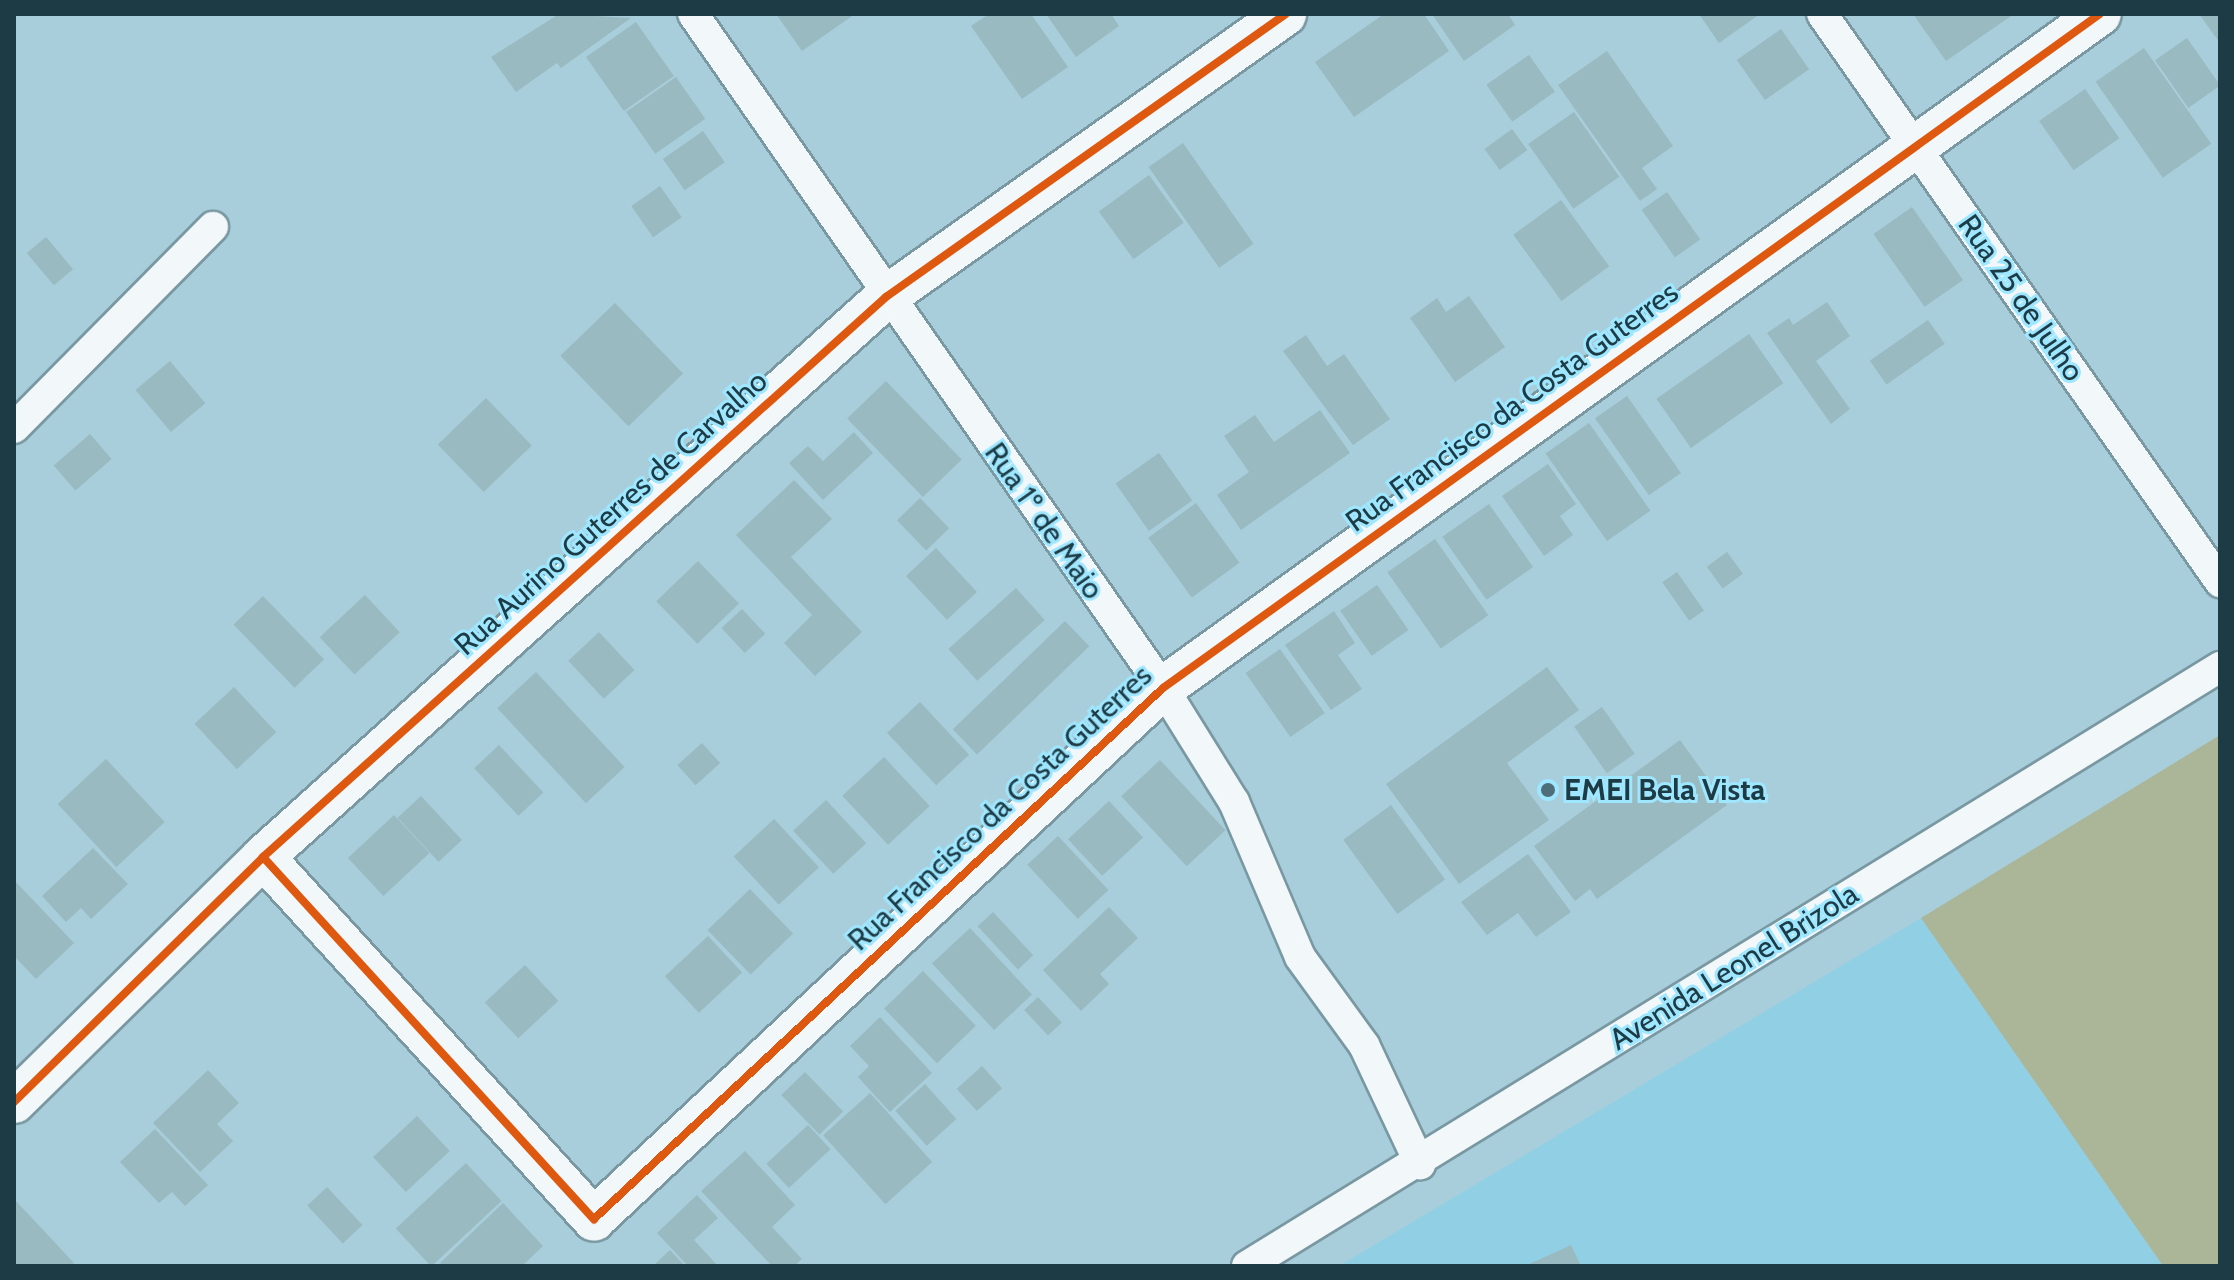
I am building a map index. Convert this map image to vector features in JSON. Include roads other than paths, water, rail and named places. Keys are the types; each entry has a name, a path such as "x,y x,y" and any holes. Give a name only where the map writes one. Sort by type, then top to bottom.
{"street":[{"name":"Rua 1º de Maio","path":"693,14 886,297 1163,688 1234,802 1300,957 1364,1045 1420,1164"},
{"name":"Rua Aurino Guterres de Carvalho","path":"14,1102 263,857 886,297 1285,14"},
{"name":"Rua 25 de Julho","path":"1822,14 2220,582"},
{"name":"Rua Francisco da Costa Guterres","path":"263,857 594,1219 1163,688 2100,14"},
{"path":"14,428 213,227"},
{"name":"Avenida Leonel Brizola","path":"1247,1266 1420,1164 2220,667"}],"place":[{"name":"EMEI Bela Vista","path":"1548,790"}]}
